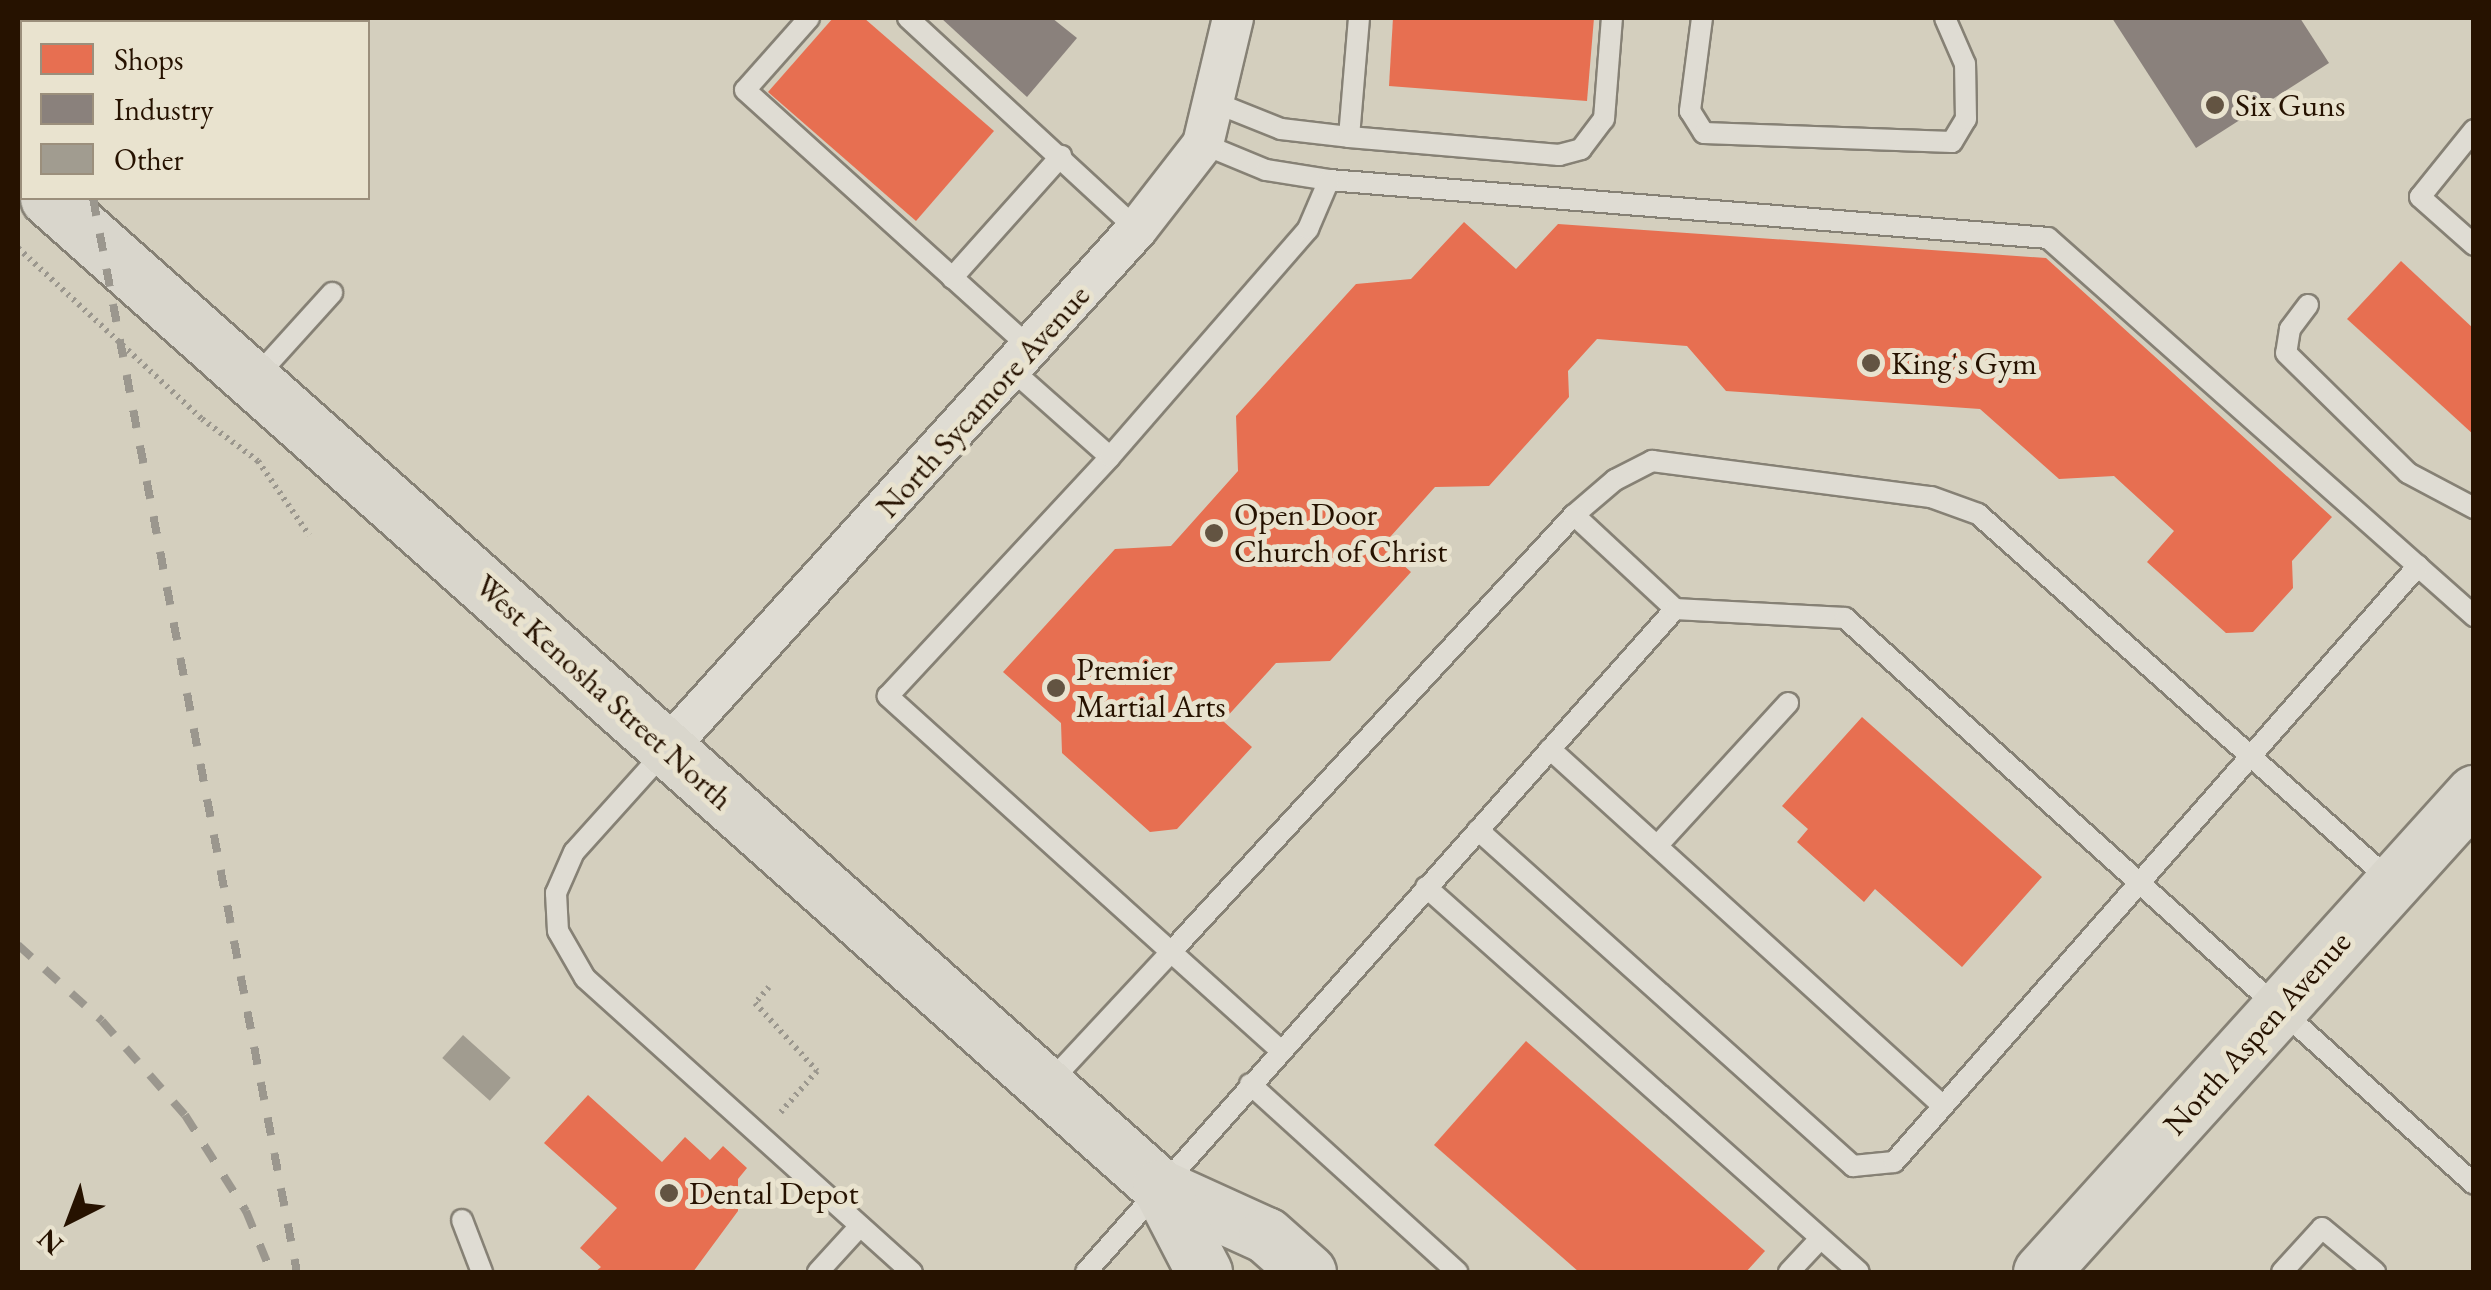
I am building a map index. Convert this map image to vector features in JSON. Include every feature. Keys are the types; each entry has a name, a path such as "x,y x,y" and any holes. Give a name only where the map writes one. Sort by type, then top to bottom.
{"main road":[{"name":"West Kenosha Street North","path":"50,200 1160,1186 1266,1235 1308,1272"},
{"name":"North Aspen Avenue","path":"2041,1272 2470,801"},
{"name":"West Kenosha Street North","path":"1160,1186 1204,1272"}],"street":[{"name":"North Sycamore Avenue","path":"667,748 1137,230 1203,144 1234,18"}],"lane":[{"path":"810,18 745,90 952,278 1110,457"},
{"path":"908,18 1137,230"},
{"path":"1349,137 1359,18"},
{"path":"1216,103 1281,129 1559,155 1581,148 1604,119 1612,18"},
{"path":"1702,18 1690,111 1704,134 1952,142 1966,119 1965,64 1946,18"},
{"path":"2474,130 2420,197 2474,245"},
{"path":"1203,144 1266,170 1328,180 2048,238 2474,616"},
{"path":"952,278 1061,156"},
{"path":"1280,1050 888,696 1110,457 1308,229 1328,180"},
{"path":"254,380 332,293"},
{"path":"2308,305 2290,328 2286,353 2408,473 2474,508"},
{"path":"1046,1086 1574,515 1615,480 1652,461 1931,497 1978,514 2393,882"},
{"path":"1574,515 1675,609 1846,618 2474,1184"},
{"path":"1478,830 1853,1166 1894,1162 2418,566"},
{"path":"1086,1272 1675,609"},
{"path":"1657,846 1788,703"},
{"path":"667,748 574,852 556,893 558,931 585,978 912,1272"},
{"path":"1550,749 1944,1106"},
{"path":"1426,887 1859,1272"},
{"path":"1250,1084 1458,1272"},
{"path":"462,1220 482,1272"},
{"path":"818,1272 860,1226"},
{"path":"2282,1272 2322,1228 2375,1272"},
{"path":"1789,1272 1820,1239"}],"path":[{"path":"18,248 202,418 258,461 309,536"},
{"path":"760,1136 817,1071 754,1003 768,987"}],"building: Shops":[{"path":"833,18 864,18 994,131 916,221 768,92"},
{"path":"1393,18 1594,18 1587,101 1389,86"},
{"path":"1464,222 1516,269 1558,224 2046,258 2332,517 2292,561 2293,588 2253,632 2226,633 2147,562 2174,531 2114,476 2059,479 1980,409 1726,391 1687,346 1597,339 1568,371 1569,397 1489,486 1435,487 1382,546 1411,572 1330,661 1276,663 1223,721 1252,747 1177,829 1150,832 1062,753 1061,723 1003,672 1115,549 1171,546 1238,471 1236,416 1356,284 1411,279"},
{"path":"2401,261 2474,329 2474,435 2347,319"},
{"path":"1862,717 2042,877 1962,967 1875,889 1864,902 1797,842 1808,829 1782,806"},
{"path":"1526,1041 1765,1251 1746,1272 1579,1272 1434,1145"},
{"name":"Dental Depot","path":"588,1095 662,1162 685,1137 710,1160 723,1146 747,1168 738,1179 738,1211 693,1272 595,1272 601,1267 580,1248 617,1208 544,1143"}],"building: Industry":[{"path":"941,18 1052,18 1077,38 1027,97"},
{"name":"Six Guns","path":"2112,18 2300,18 2329,63 2196,148"}],"building: Other":[{"path":"463,1035 511,1078 490,1101 442,1058"}],"railway":[{"path":"93,200 297,1272"},
{"path":"18,945 102,1021 185,1115 246,1211 271,1272"}],"place":[{"name":"Six Guns","path":"2215,105"},
{"name":"King's Gym","path":"1871,363"},
{"name":"Open Door Church of Christ","path":"1214,533"},
{"name":"Premier Martial Arts","path":"1056,688"},
{"name":"Dental Depot","path":"669,1193"}]}
